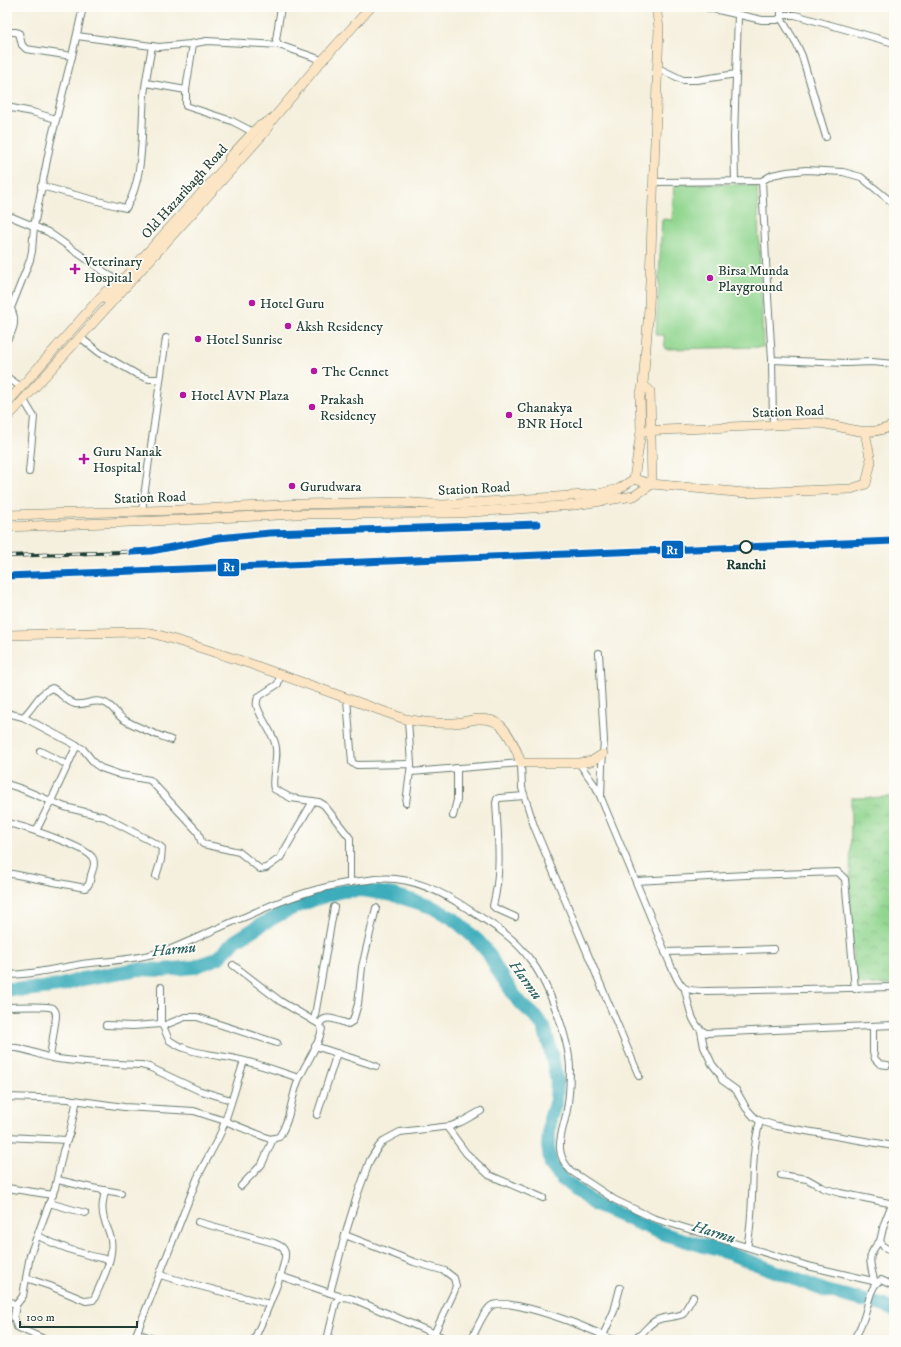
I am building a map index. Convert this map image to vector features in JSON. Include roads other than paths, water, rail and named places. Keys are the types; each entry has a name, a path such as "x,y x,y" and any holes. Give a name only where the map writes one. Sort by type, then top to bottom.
{"street":[{"path":"7,340 14,327 14,320 9,306 29,264 41,186 83,7"},
{"path":"278,45 276,40 281,7"},
{"path":"7,418 265,132 272,120 322,60 371,7"},
{"path":"656,7 659,28 649,308 643,385 640,396 641,431 634,479 652,484 745,493 851,489 866,484 870,462 865,432"},
{"path":"705,7 762,20 777,20 785,15 796,15 894,43"},
{"path":"781,7 781,18 802,56 826,137"},
{"path":"735,181 734,138 738,15"},
{"path":"7,32 19,33 22,45 26,49 72,56"},
{"path":"77,36 152,46 193,44 207,41 278,45 322,60"},
{"path":"193,44 186,90 186,106 232,121 253,132"},
{"path":"41,186 126,208 136,184 139,170 146,83 152,46"},
{"path":"658,68 683,80 697,80 736,74"},
{"path":"146,83 186,90"},
{"path":"7,107 56,119"},
{"path":"7,403 116,280 253,132 258,127 272,120"},
{"path":"7,423 267,134 272,120"},
{"name":"Old Hazaribagh Road","path":"7,409 261,128 272,120"},
{"path":"654,182 762,181 772,175 787,172 806,170 843,172 861,177 894,204"},
{"path":"762,181 766,281 772,360 773,425"},
{"path":"7,215 34,226 57,238 116,280"},
{"path":"82,338 100,353 138,374 149,378 160,378"},
{"path":"142,511 166,338"},
{"path":"772,360 872,362 894,364"},
{"path":"7,377 21,387"},
{"path":"643,385 650,391 652,484"},
{"path":"25,402 34,417 29,472"},
{"name":"Station Road","path":"641,431 817,423 831,424 865,432 884,430 894,425"},
{"name":"Station Road","path":"7,515 318,504 400,502 450,504 598,494 619,489 634,479"},
{"path":"7,527 296,514 464,513 575,505 634,496 652,484"},
{"path":"7,635 134,632 152,633 233,658 408,720 417,722 455,723 479,719 492,721 500,725 509,736 517,753 520,763 522,788 534,826 639,1076"},
{"path":"598,653 604,741 601,798"},
{"path":"280,675 278,684 257,700 257,706 270,731 276,748 276,764 273,785 276,791 291,798 313,801 324,805 350,838 350,883"},
{"path":"23,717 30,711 44,692 52,688 58,690 68,700 75,704 94,701 105,703 111,706 118,716 132,724 171,740"},
{"path":"347,699 352,763 357,766 411,764"},
{"path":"7,714 23,717 86,751 95,764 101,768 122,775 150,780 198,832 203,844 239,852 260,869 266,868 280,858 313,801"},
{"path":"406,803 411,772 408,720"},
{"path":"36,831 77,746"},
{"path":"40,751 68,765"},
{"path":"411,772 520,763 579,763 592,761 603,754"},
{"path":"579,763 596,787 665,952 676,977 685,990 695,1023 702,1031 707,1033 723,1033 894,1025"},
{"path":"453,816 457,800 457,768"},
{"path":"7,784 72,809 105,817 158,845 162,848 162,854 156,876"},
{"path":"516,917 493,906 497,894 499,869 496,802 499,798 524,796"},
{"path":"7,823 36,831 62,841 91,856 94,864 87,887 85,888 7,873"},
{"path":"636,881 838,872 845,879 855,989"},
{"path":"7,974 48,971 79,964 122,959 168,950 247,915 297,896 328,887 382,878 397,879 420,884 451,898 500,931 525,953 540,976 558,1018 569,1053 570,1068 566,1116 560,1135 560,1140 562,1157 565,1165 571,1171 600,1191 653,1218 825,1270 876,1281 881,1280 894,1286"},
{"path":"316,1022 334,907"},
{"path":"316,1022 327,1018 348,1024 353,1021 358,1004 362,967 376,908"},
{"path":"665,952 774,949"},
{"path":"7,1097 50,1098 124,1106 189,1110 225,1121 273,1139 279,1137 282,1133 299,1078 322,1031 316,1022 280,1001 233,965"},
{"path":"161,987 162,1025 169,1040 181,1047 207,1055 244,1061 299,1078"},
{"path":"685,990 855,989 894,987"},
{"path":"7,1007 46,1007 54,1009 56,1012 56,1017 50,1057"},
{"path":"106,1025 162,1025 186,1017 197,1017 277,1043"},
{"path":"873,1026 875,1059 880,1064 887,1065"},
{"path":"702,1031 704,1047 722,1080 736,1090 749,1112 760,1121 777,1126 894,1146"},
{"path":"315,1046 376,1066"},
{"path":"7,1048 17,1048 72,1061 145,1066 198,1090 231,1100"},
{"path":"317,1115 337,1053"},
{"path":"134,1340 197,1179 225,1121 244,1061"},
{"path":"46,1340 16,1327 14,1317 16,1305 23,1296 30,1255 58,1180 63,1151 76,1107 76,1102 74,1100"},
{"path":"330,1293 345,1235 370,1160 379,1146 385,1140 400,1132 447,1127 461,1122 481,1111"},
{"path":"747,1247 751,1223 754,1151 760,1121"},
{"path":"447,1127 466,1153 489,1175 543,1198"},
{"path":"7,1136 67,1140"},
{"path":"241,1186 262,1164 273,1139"},
{"path":"781,1174 807,1179 823,1188 840,1193 893,1202 884,1224 880,1241 875,1247 869,1260 876,1281 864,1319 853,1340"},
{"path":"58,1180 105,1191 121,1193"},
{"path":"7,1188 53,1195"},
{"path":"26,1278 90,1301 95,1297 109,1260 112,1240 102,1211 105,1191"},
{"path":"49,1203 85,1213"},
{"path":"198,1222 264,1240 280,1246 284,1250 285,1261 254,1340"},
{"path":"345,1235 414,1262 445,1272 454,1278 456,1286 454,1292 434,1334"},
{"path":"38,1236 79,1253 109,1260"},
{"path":"880,1241 884,1247 894,1252"},
{"path":"160,1275 188,1284 269,1304"},
{"path":"280,1276 342,1297 351,1298 449,1340"},
{"path":"602,1338 614,1311 620,1288"},
{"path":"326,1340 336,1302 342,1297"},
{"path":"627,1340 639,1336 652,1323 660,1318 682,1314 693,1297"},
{"path":"7,1300 16,1305"},
{"path":"471,1340 488,1310 493,1305 498,1304 514,1304 528,1308 581,1326 602,1338 617,1340"},
{"path":"137,1333 156,1340"}],"waterway":[{"name":"Harmu","path":"7,989 25,990 59,986 82,979 138,969 163,970 194,967 218,958 235,941 286,911 315,899 342,891 362,890 394,895 432,907 454,919 479,942 489,954 496,968 519,1002 534,1015 544,1027 557,1080 556,1101 550,1119 548,1146 551,1165 561,1178 595,1205 664,1234 731,1254 826,1291 882,1305 894,1310"}],"railway":[{"path":"7,556 151,551 219,538 270,533 538,524"}],"place":[{"name":"Veterinary Hospital","path":"75,269"},
{"name":"Birsa Munda Playground","path":"710,278"},
{"name":"Hotel Guru","path":"252,303"},
{"name":"Aksh Residency","path":"288,326"},
{"name":"Hotel Sunrise","path":"198,339"},
{"name":"The Cennet","path":"314,371"},
{"name":"Hotel AVN Plaza","path":"183,395"},
{"name":"Prakash Residency","path":"312,407"},
{"name":"Chanakya BNR Hotel","path":"509,415"},
{"name":"Guru Nanak Hospital","path":"84,459"},
{"name":"Gurudwara","path":"292,486"},
{"name":"Ranchi","path":"746,547"}]}
